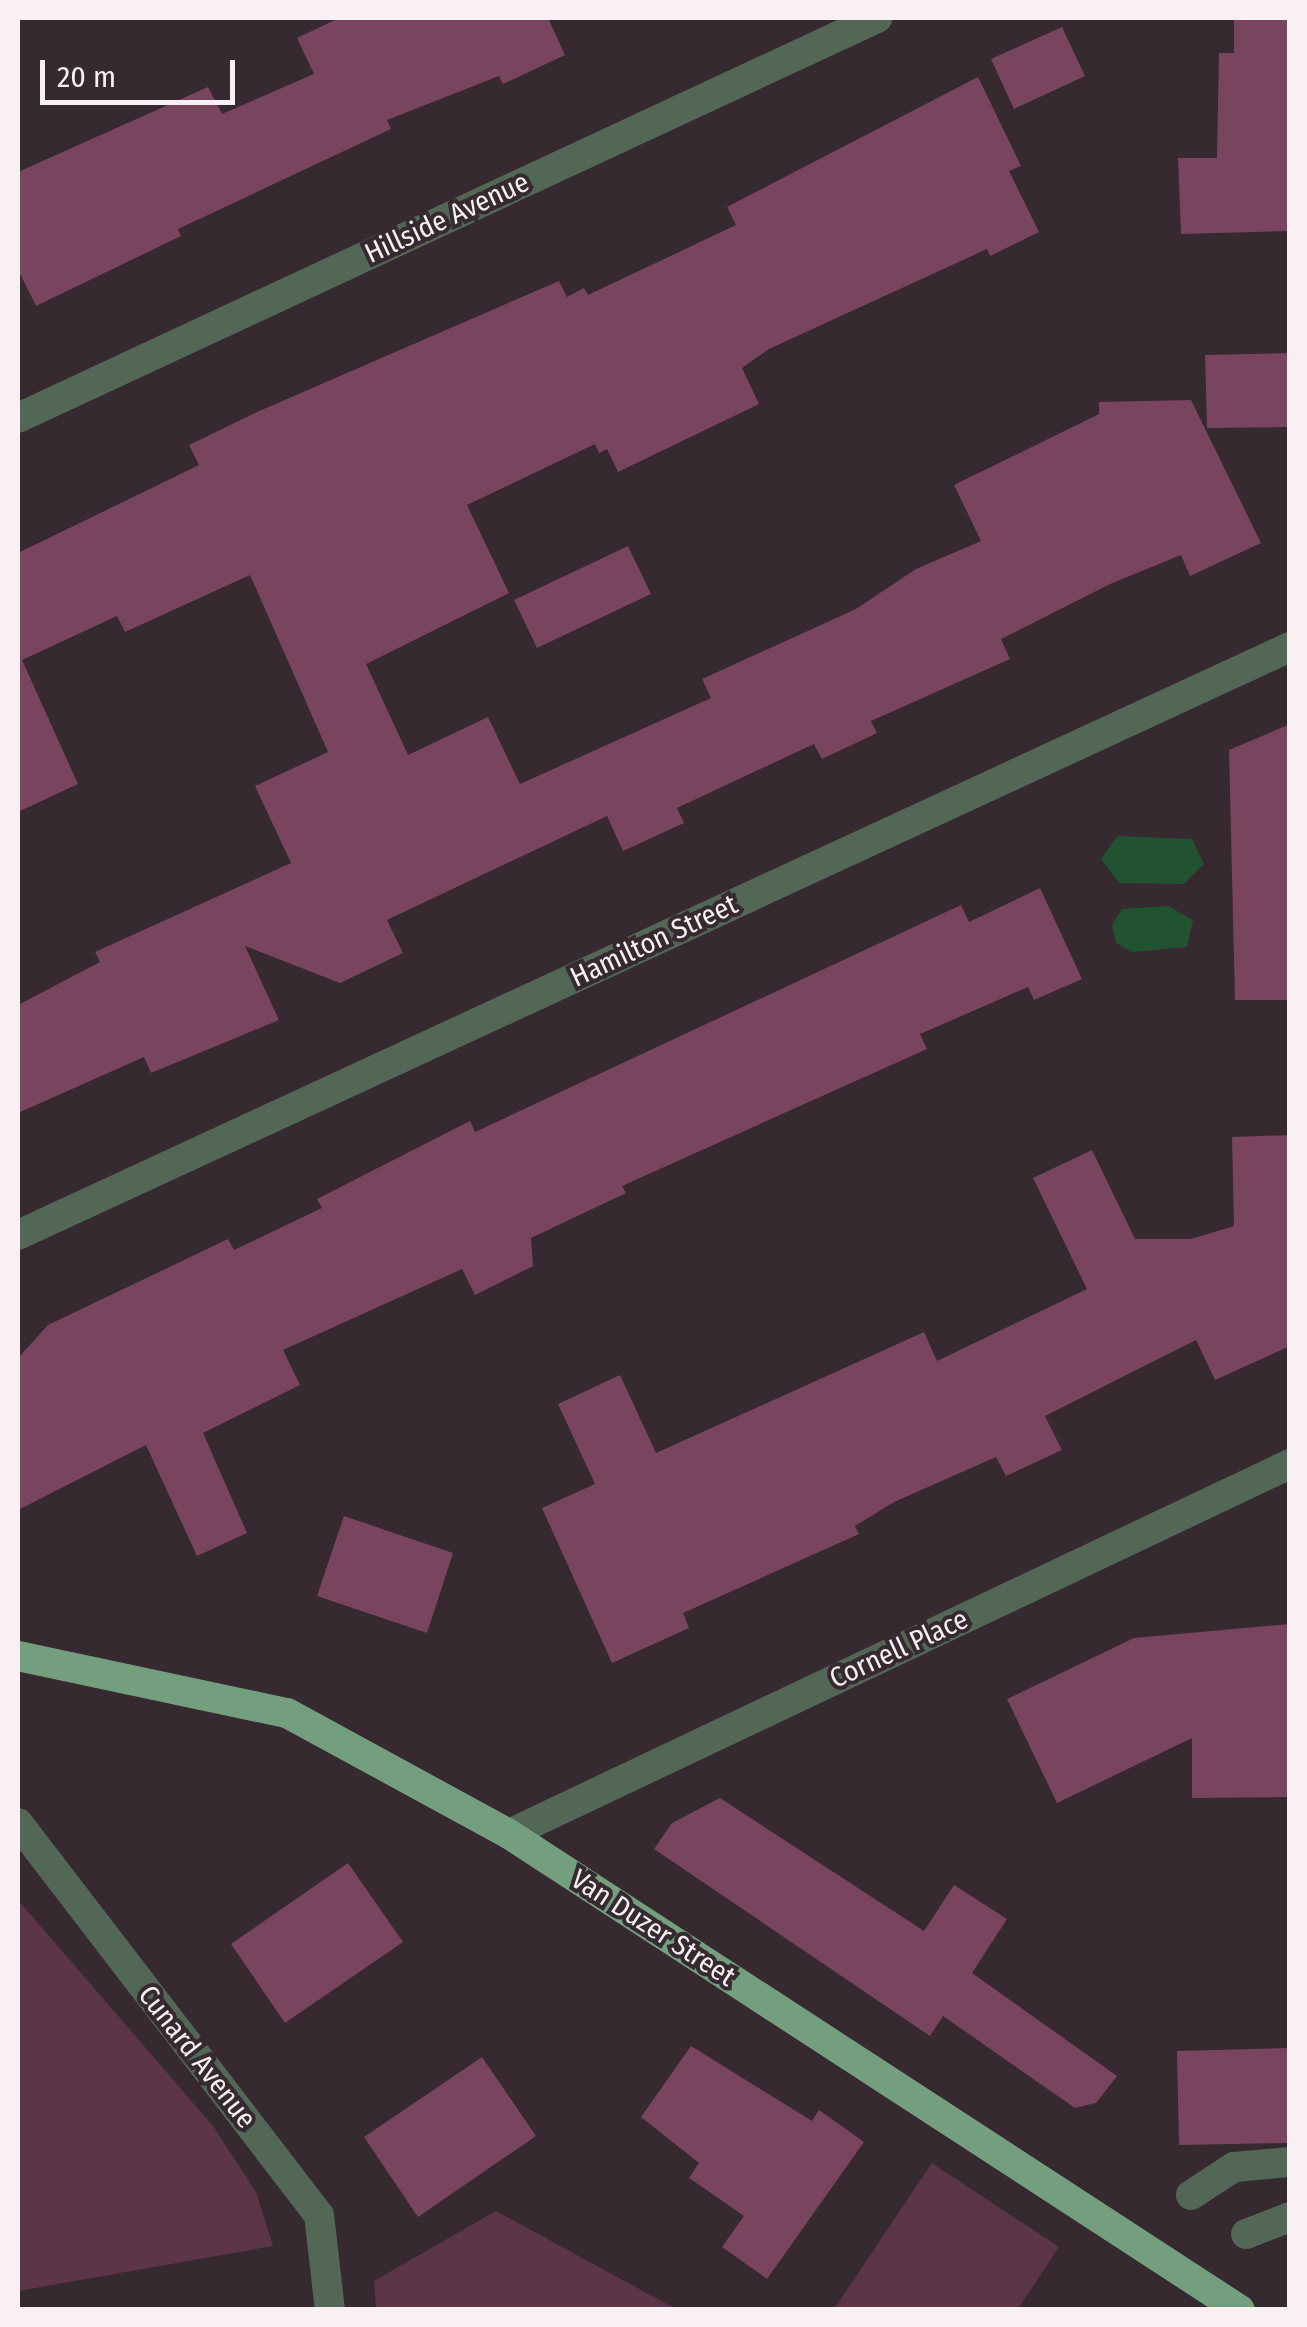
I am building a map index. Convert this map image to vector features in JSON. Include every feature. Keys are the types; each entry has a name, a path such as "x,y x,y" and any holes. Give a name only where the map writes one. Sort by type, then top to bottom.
{"main road":[{"name":"Van Duzer Street","path":"18,1656 287,1713 508,1834 1240,2310"}],"street":[{"name":"Hillside Avenue","path":"18,418 877,18"},
{"name":"Hamilton Street","path":"18,1235 1290,647"},
{"name":"Cornell Place","path":"508,1834 1290,1464"},
{"name":"Cunard Avenue","path":"18,1823 318,2215 330,2310"},
{"path":"1191,2196 1234,2167 1290,2162"},
{"path":"1246,2234 1290,2217"}],"shaded area":[{"path":"1117,836 1192,839 1204,864 1184,884 1119,883 1101,859"},
{"path":"1168,906 1193,920 1187,947 1132,952 1116,943 1112,925 1122,909"},
{"path":"18,1900 213,2126 256,2192 273,2246 18,2291"},
{"path":"932,2163 1059,2247 1018,2309 834,2309"},
{"path":"496,2211 677,2309 376,2309 374,2281"}],"building":[{"path":"339,18 548,18 565,55 503,84 499,76 387,120 391,129 178,229 181,236 36,306 18,270 18,172 208,87 222,114 314,74 297,38"},
{"path":"1234,18 1290,18 1290,231 1181,234 1178,158 1217,158 1219,53 1234,53"},
{"path":"1062,27 1085,76 1014,109 991,59"},
{"path":"978,77 1021,166 1009,171 1039,232 990,256 987,249 769,349 742,368 759,404 618,472 607,449 599,453 595,444 467,505 509,593 366,664 408,755 488,717 520,784 711,698 702,679 856,609 916,569 981,541 954,485 1099,414 1099,402 1191,400 1261,543 1190,576 1181,555 1110,584 1001,639 1010,659 871,721 877,733 822,759 814,744 677,808 684,823 623,851 607,816 387,920 403,953 340,983 245,946 279,1020 151,1073 144,1057 18,1113 18,1005 100,962 95,952 291,863 255,786 328,752 250,575 125,632 117,616 22,660 78,784 18,812 18,553 199,465 189,445 257,412 559,281 567,297 584,288 588,295 736,225 727,207"},
{"path":"1290,353 1290,427 1207,428 1205,355"},
{"path":"628,546 651,594 537,648 514,600"},
{"path":"1290,724 1290,1000 1235,1000 1229,750"},
{"path":"1040,888 1082,979 1034,1000 1028,987 920,1034 927,1049 622,1186 626,1193 531,1238 533,1266 475,1295 462,1269 283,1350 300,1385 203,1433 247,1533 197,1556 146,1445 18,1510 18,1358 48,1325 228,1239 234,1250 322,1208 317,1199 470,1121 475,1132 961,905 969,922"},
{"path":"1290,1135 1290,1346 1215,1380 1196,1340 1045,1416 1062,1450 1006,1476 996,1457 894,1502 855,1526 859,1534 683,1613 689,1628 612,1663 542,1508 595,1484 558,1404 620,1375 656,1453 924,1332 937,1361 1087,1289 1033,1178 1092,1150 1135,1239 1191,1239 1234,1226 1232,1137"},
{"path":"344,1516 453,1553 427,1633 317,1596"},
{"path":"1290,1624 1290,1797 1192,1798 1192,1738 1057,1803 1007,1699 1134,1638"},
{"path":"720,1798 924,1931 954,1885 1007,1919 972,1973 1117,2076 1096,2103 1075,2108 943,2016 930,2036 654,1849 672,1823"},
{"path":"348,1863 403,1942 285,2023 231,1944"},
{"path":"691,2046 812,2121 819,2110 864,2142 767,2279 722,2247 744,2216 689,2178 699,2163 641,2117"},
{"path":"1290,2048 1290,2143 1179,2145 1177,2051"},
{"path":"482,2057 536,2136 418,2217 364,2137"}]}
